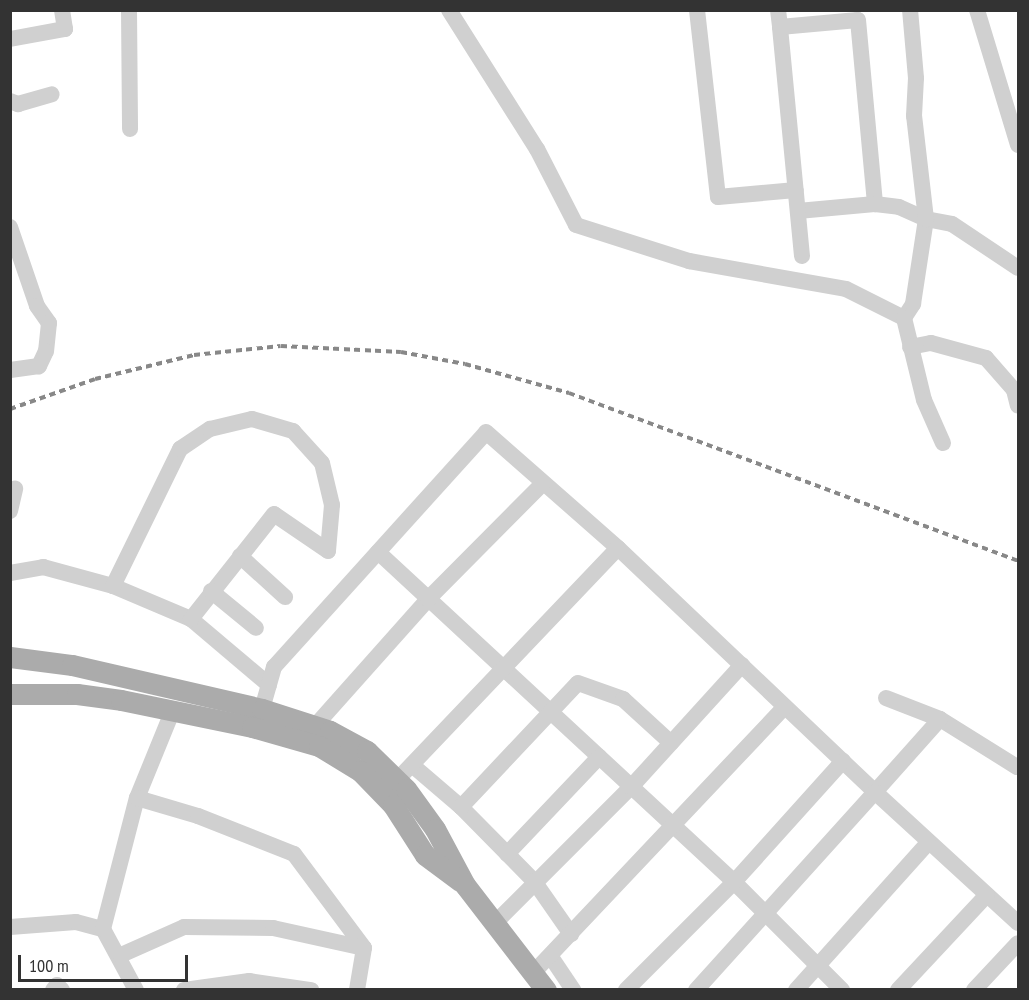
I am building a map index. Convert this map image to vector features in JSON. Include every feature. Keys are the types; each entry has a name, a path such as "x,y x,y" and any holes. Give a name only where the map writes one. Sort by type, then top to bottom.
{"main road":[{"path":"16,654 262,709 315,726 367,751 404,773 465,885 540,981"},
{"path":"10,694 77,694 173,710 252,727 327,751 360,771 393,805 425,855 465,885"}],"street":[{"path":"10,39 65,29 62,10"},
{"path":"129,10 130,129"},
{"path":"449,10 537,149 576,225 689,261 846,289 904,318"},
{"path":"697,10 717,197 796,190"},
{"path":"910,10 916,78 914,116 926,219 913,304 904,318 924,400 943,442"},
{"path":"977,10 1018,145"},
{"path":"802,256 779,19 858,15 875,204"},
{"path":"10,101 18,104 52,94"},
{"path":"798,211 875,204 899,207 926,219 952,224 1016,262"},
{"path":"10,227 37,306 50,323 46,351 39,366 10,370"},
{"path":"910,347 931,343 986,358 1014,390 1018,406"},
{"path":"113,586 180,450 210,429 252,419 294,430 322,463 332,505 328,551 274,514 191,618"},
{"path":"262,709 274,667 486,432 618,548 928,843 1018,923"},
{"path":"315,726 428,599 543,483"},
{"path":"10,511 15,489"},
{"path":"571,934 534,881 461,807 404,773 618,548"},
{"path":"378,552 734,882 842,990"},
{"path":"240,556 285,597"},
{"path":"10,573 43,567 113,586 191,618 269,685"},
{"path":"211,591 256,628"},
{"path":"496,922 534,881 631,786 742,665"},
{"path":"461,807 582,682 623,699 671,743"},
{"path":"886,698 940,719 1017,767"},
{"path":"540,981 551,957 571,934 785,707"},
{"path":"103,929 137,798 173,710"},
{"path":"696,990 940,719"},
{"path":"507,854 599,757"},
{"path":"626,990 734,882 843,761"},
{"path":"137,798 198,816 294,854 364,948 357,990"},
{"path":"796,990 928,843"},
{"path":"898,990 987,895"},
{"path":"10,927 76,922 103,929 121,955 136,990"},
{"path":"121,955 184,927 273,928 364,948"},
{"path":"974,990 1018,943"},
{"path":"551,957 573,990"},
{"path":"183,990 249,981 310,990"},
{"path":"53,990 57,985 62,990"}],"railway":[{"path":"10,409 95,379 194,355 281,346 401,352 465,364 569,393 1018,561"}]}
